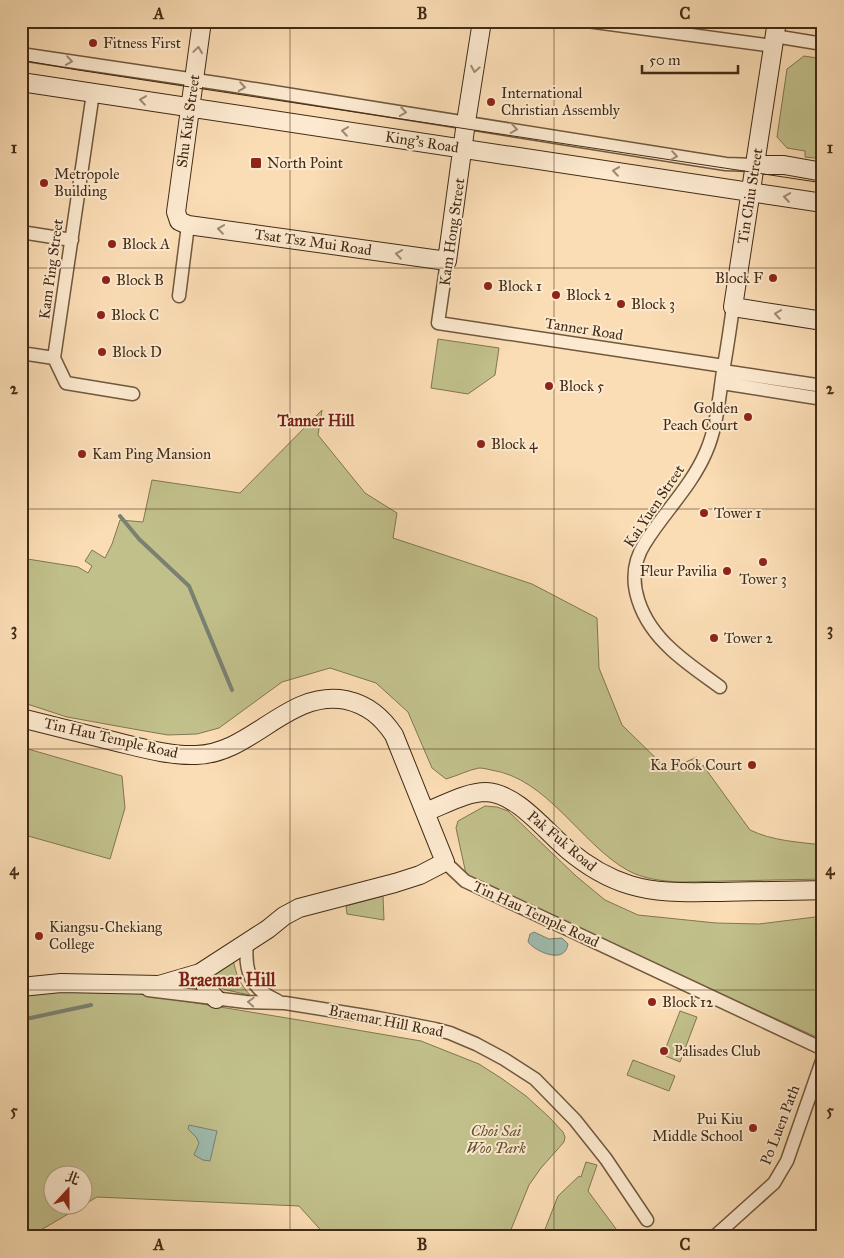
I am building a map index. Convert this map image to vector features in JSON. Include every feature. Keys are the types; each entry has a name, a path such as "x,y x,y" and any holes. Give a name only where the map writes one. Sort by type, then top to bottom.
{"street":[{"name":"Shu Kuk Street","path":"183,223 176,212 202,21"},
{"name":"Kam Hong Street","path":"438,324 482,21"},
{"path":"587,21 775,34 823,44"},
{"name":"Tin Chiu Street","path":"723,373 775,34"},
{"name":"King's Road","path":"21,54 194,79 726,164 784,166 823,172"},
{"name":"King's Road","path":"21,82 823,203"},
{"name":"Kam Ping Street","path":"54,358 93,93"},
{"path":"180,296 183,223"},
{"name":"Tsat Tsz Mui Road","path":"183,223 447,261"},
{"path":"21,232 72,240"},
{"path":"733,307 823,321"},
{"name":"Tanner Road","path":"438,324 723,373 823,386"},
{"path":"21,353 54,358 66,383 133,394"},
{"path":"723,373 823,399"},
{"name":"Kai Yuen Street","path":"720,687 679,657 655,632 636,596 634,568 638,554 692,480 707,450 716,419 723,373"},
{"name":"Tin Hau Temple Road","path":"21,718 144,748 183,755 202,755 221,751 243,742 284,715 306,704 329,699 351,702 372,710 394,734 445,862 464,881 823,1048"},
{"name":"Pak Fuk Road","path":"426,812 480,793 504,796 522,808 569,851 594,870 617,881 646,889 662,892 823,890"},
{"name":"Braemar Hill Road","path":"21,987 61,983 159,985 200,973 247,943 284,916 299,908 396,883 420,875 445,862"},
{"name":"Braemar Hill Road","path":"247,943 246,957 251,980 267,996 285,1004"},
{"path":"200,973 207,989 216,999"},
{"name":"Braemar Hill Road","path":"105,985 216,999 285,1004 378,1018 435,1029 476,1044 535,1079 575,1120 606,1159 648,1220"},
{"name":"Po Luen Path","path":"714,1237 774,1183 787,1161 823,1058"}],"green space":[{"path":"804,56 823,59 823,159 805,157 805,151 787,148 777,137 787,69"},
{"path":"438,339 499,348 495,375 468,394 431,388"},
{"path":"322,410 318,435 365,493 397,513 393,538 532,584 597,618 599,668 622,725 668,770 697,757 750,830 777,839 823,845 823,879 679,882 639,876 610,858 546,798 529,785 511,775 479,768 446,779 432,768 408,712 376,683 330,668 282,682 219,728 197,734 168,735 67,717 21,702 21,558 78,567 88,573 92,566 85,561 92,550 105,558 120,520 143,522 152,480 240,493"},
{"path":"21,747 122,776 125,808 110,859 21,834"},
{"path":"485,806 497,807 508,811 576,876 605,900 638,915 716,923 759,924 823,916 823,1040 599,939 466,874 456,828 458,821"},
{"path":"383,896 384,920 347,914 346,906"},
{"path":"233,959 238,978 250,995 226,990 214,985 208,974"},
{"name":"Choi Sai Woo Park","path":"21,991 129,992 421,1041 479,1064 501,1078 526,1096 549,1117 563,1132 565,1137 564,1142 529,1185 508,1237 327,1237 299,1206 97,1197 92,1200 92,1166 42,1166 42,1216 65,1216 29,1237 21,1237"},
{"path":"680,1011 697,1017 680,1062 663,1055"},
{"path":"633,1060 675,1076 669,1091 627,1075"},
{"path":"586,1162 597,1165 588,1191 622,1237 542,1237 558,1196 579,1176 581,1177"}],"shaded area":[{"path":"534,932 549,939 562,938 568,944 566,950 562,954 556,955 543,953 528,942 530,934"},
{"path":"189,1125 217,1131 210,1161 203,1160 194,1155 199,1143 188,1129"}],"waterway":[{"path":"120,516 139,539 189,586 232,690"},
{"path":"21,1020 91,1005"}],"tram line":[{"path":"21,60 823,183"}],"place":[{"name":"Fitness First","path":"93,43"},
{"name":"International Christian Assembly","path":"491,102"},
{"name":"North Point","path":"256,163"},
{"name":"Metropole Building","path":"44,183"},
{"name":"Block A","path":"112,244"},
{"name":"Block F","path":"773,278"},
{"name":"Block B","path":"106,280"},
{"name":"Block 1","path":"488,286"},
{"name":"Block 2","path":"556,295"},
{"name":"Block 3","path":"621,304"},
{"name":"Block C","path":"101,315"},
{"name":"Block D","path":"102,352"},
{"name":"Block 5","path":"549,386"},
{"name":"Golden Peach Court","path":"748,417"},
{"name":"Block 4","path":"481,444"},
{"name":"Kam Ping Mansion","path":"82,454"},
{"name":"Tower 1","path":"704,513"},
{"name":"Tower 3","path":"763,562"},
{"name":"Fleur Pavilia","path":"727,571"},
{"name":"Tower 2","path":"714,638"},
{"name":"Ka Fook Court","path":"752,765"},
{"name":"Kiangsu-Chekiang College","path":"39,936"},
{"name":"Block 12","path":"652,1002"},
{"name":"Palisades Club","path":"664,1051"},
{"name":"Pui Kiu Middle School","path":"753,1128"}],"district":[{"name":"Tanner Hill","path":"316,420"},
{"name":"Braemar Hill","path":"227,980"}]}
